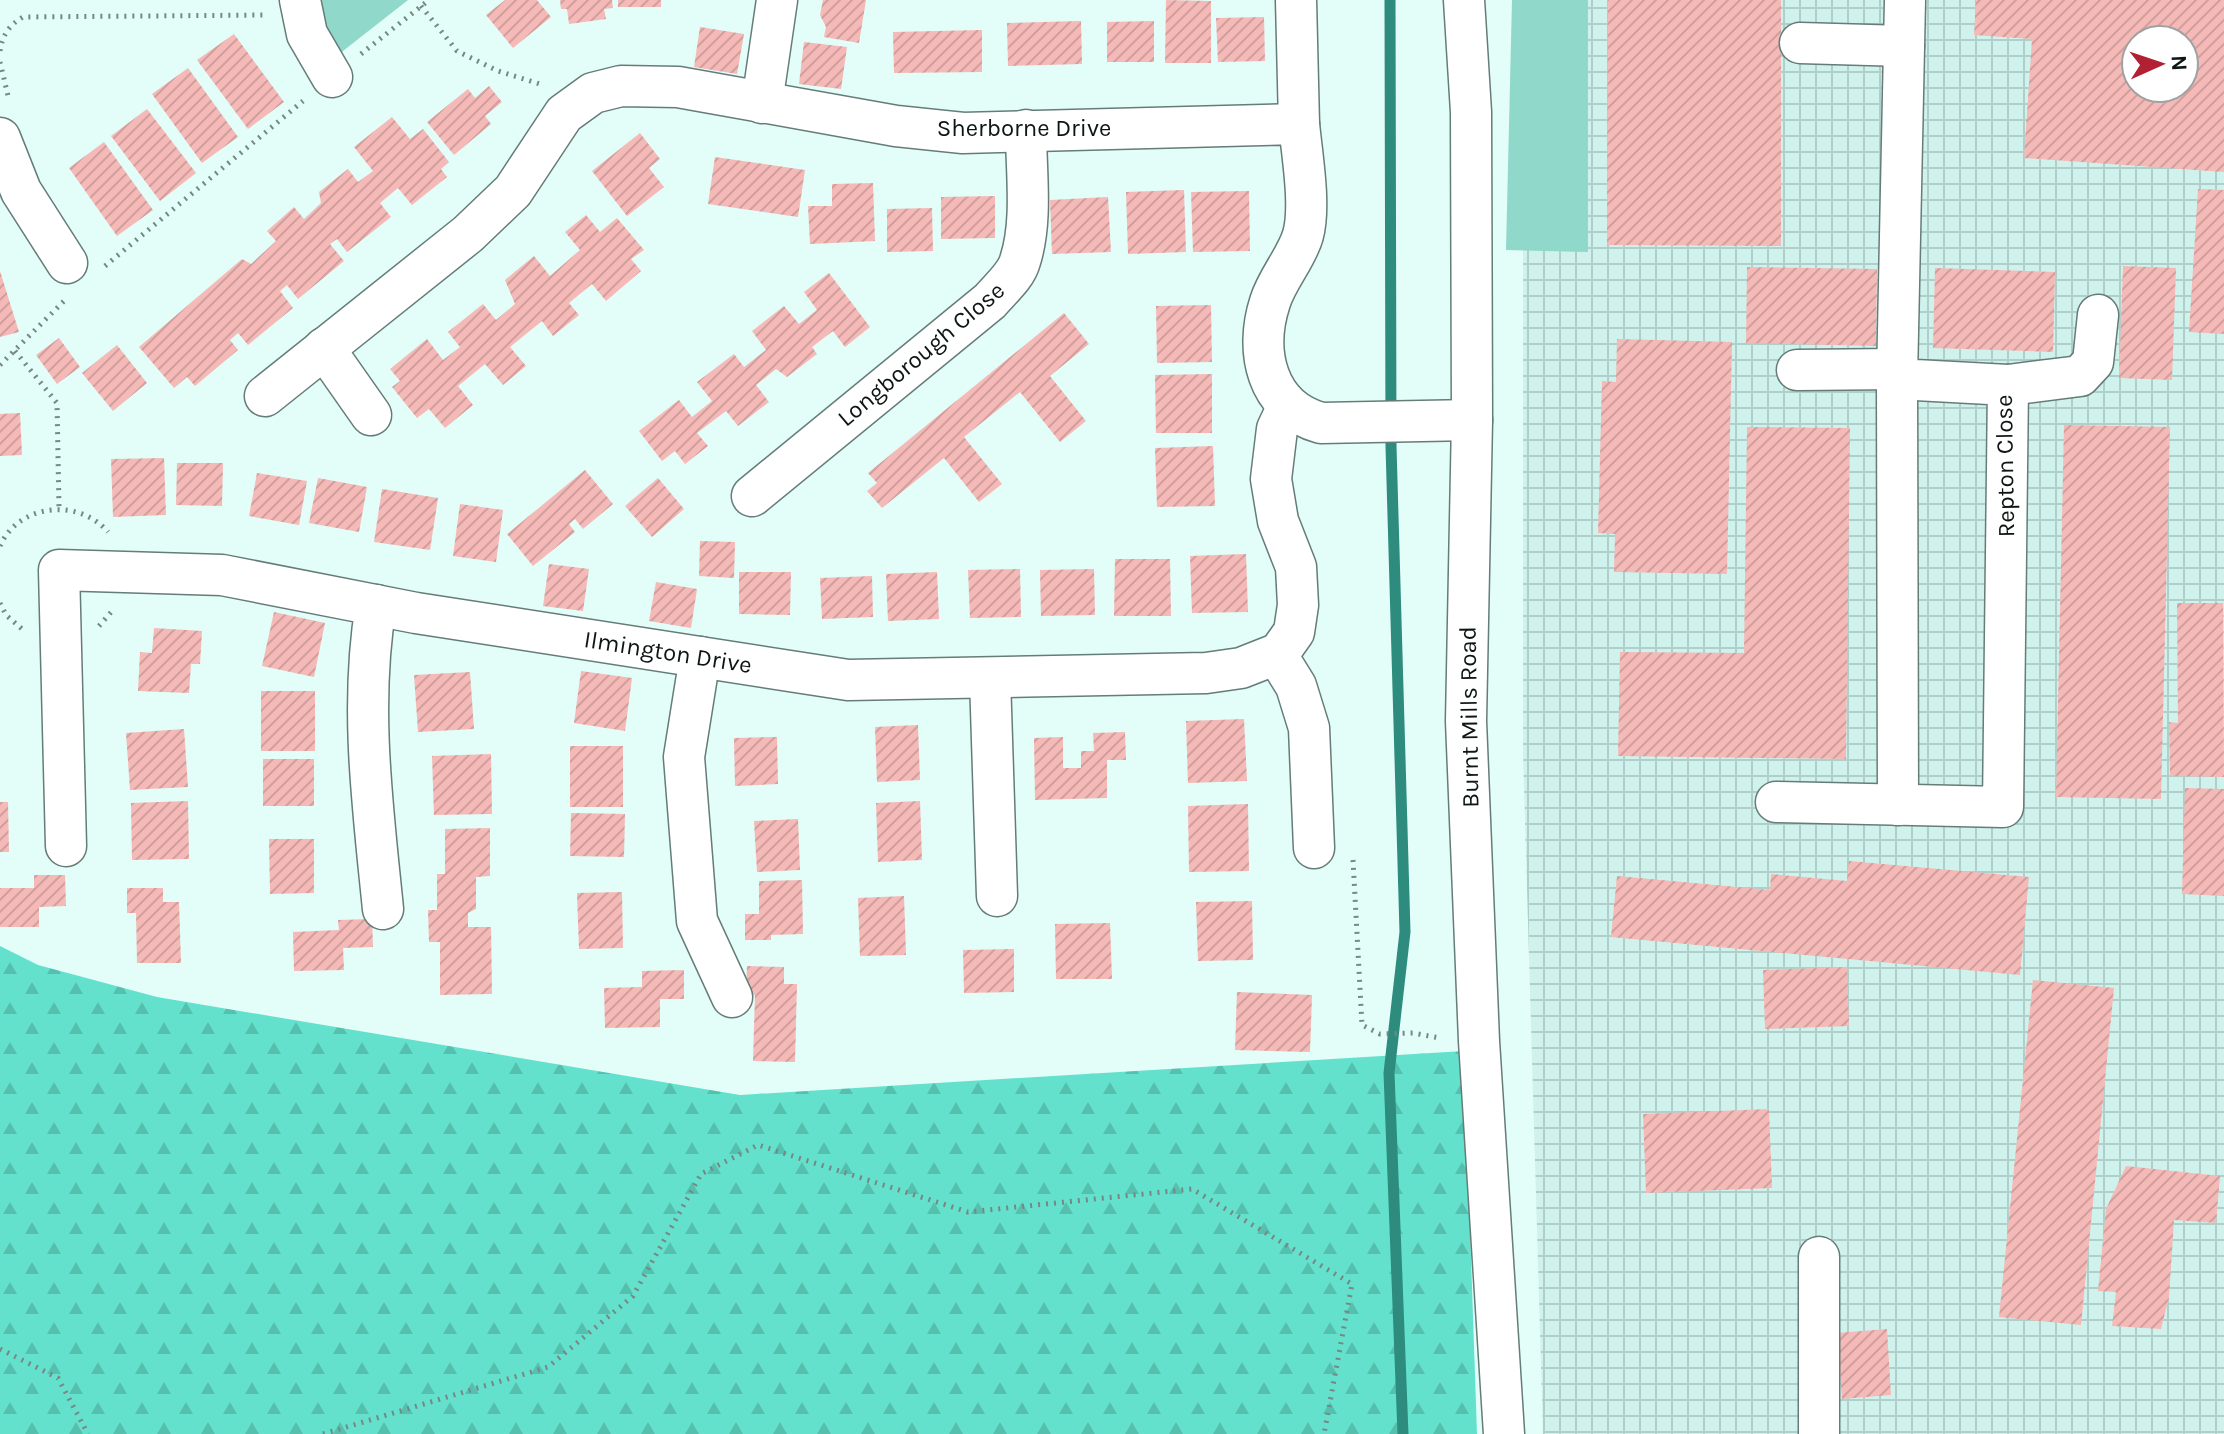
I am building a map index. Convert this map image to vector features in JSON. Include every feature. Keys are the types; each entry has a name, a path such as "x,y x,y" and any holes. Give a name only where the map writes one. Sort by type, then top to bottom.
{"street":[{"path":"762,103 777,0"},
{"path":"1296,0 1299,124 1305,196 1303,236 1280,278 1264,326 1264,353 1270,385 1288,406 1306,419 1321,423 1472,420"},
{"name":"Burnt Mills Road","path":"1464,0 1471,112 1472,420 1466,721 1479,1041 1504,1434"},
{"path":"1898,805 1897,374 1905,0"},
{"path":"284,8 307,34 332,77"},
{"path":"1800,43 1904,46"},
{"name":"Sherborne Drive","path":"265,396 479,223 513,191 564,114 593,93 621,86 678,87 896,126 963,133 1299,124"},
{"name":"Longborough Close","path":"752,496 990,301 1011,277 1020,263 1024,242 1026,130"},
{"path":"0,138 10,195 79,276"},
{"path":"2008,385 2080,376 2093,362 2098,315"},
{"path":"324,348 371,415"},
{"name":"Repton Close","path":"1776,802 2003,807 2008,385 1897,374 1797,370"},
{"path":"1288,406 1277,429 1271,479 1278,521 1296,567 1298,605 1294,632 1279,653 1296,686 1309,728 1314,848"},
{"name":"Ilmington Drive","path":"66,846 59,570 222,575 376,605 848,680 1206,673 1241,668 1279,653"},
{"path":"376,605 371,639 368,751 383,909"},
{"path":"700,657 684,757 697,921 732,997"},
{"path":"990,678 997,896"},
{"path":"1819,1257 1819,1434"}],"path":[{"path":"0,365 79,276 429,0"},
{"path":"0,51 6,32 23,17 284,8"},
{"path":"15,351 57,403 59,509"},
{"path":"0,546 14,526 30,515 47,509 84,514 101,524 113,538"},
{"path":"1314,848 1332,846 1352,849 1362,1025 1380,1034 1413,1033"},
{"path":"323,1434 548,1367 633,1296 701,1174 758,1145 968,1212 1192,1189 1352,1284 1324,1434"},
{"path":"0,1349 58,1378 88,1434"}],"shaded area":[{"path":"1542,0 2224,0 2224,1434 1543,1434 1523,752 1523,135"}],"green space":[{"path":"322,0 408,0 334,58 323,23"},
{"path":"1512,0 1588,0 1588,252 1506,250"},
{"path":"0,946 38,965 157,997 740,1095 1464,1051 1477,1434 0,1434"}],"building":[{"path":"505,0 537,0 551,17 513,48 486,15"},
{"path":"560,0 612,0 613,8 604,9 606,19 569,24 567,9 561,9"},
{"path":"618,0 661,0 661,7 618,7"},
{"path":"823,0 866,0 859,43 824,37 826,27 820,15"},
{"path":"1166,0 1211,1 1211,63 1165,63"},
{"path":"1608,0 1781,0 1781,246 1607,245"},
{"path":"1976,0 2224,0 2224,172 2024,158 2032,39 1974,35"},
{"path":"1264,17 1265,61 1218,62 1216,18"},
{"path":"1081,21 1082,64 1008,66 1007,23"},
{"path":"1154,21 1154,62 1107,62 1107,22"},
{"path":"700,27 744,34 737,74 694,67"},
{"path":"982,30 982,72 894,73 893,32"},
{"path":"234,34 284,102 248,129 197,60"},
{"path":"804,42 847,47 841,89 799,84"},
{"path":"188,68 238,137 202,163 152,94"},
{"path":"489,86 502,102 485,116 491,124 454,155 427,122 468,89 475,98"},
{"path":"147,109 196,173 160,201 111,136"},
{"path":"392,117 410,139 423,129 449,162 441,169 447,177 412,205 398,188 380,203 391,217 347,252 337,239 330,244 344,261 298,299 287,285 280,291 293,308 248,345 238,333 230,340 238,350 195,386 187,377 174,388 139,347 242,259 251,264 276,241 267,231 294,207 304,219 321,203 319,192 348,169 358,182 373,171 354,147"},
{"path":"640,133 660,159 649,168 664,187 627,216 592,171"},
{"path":"104,142 153,210 117,236 69,168"},
{"path":"715,157 805,170 798,217 708,204"},
{"path":"873,183 875,241 810,244 808,206 832,206 832,184"},
{"path":"2198,189 2224,190 2224,334 2189,332"},
{"path":"1184,190 1186,252 1128,254 1126,192"},
{"path":"1249,191 1250,251 1193,252 1191,192"},
{"path":"995,196 995,238 941,239 941,197"},
{"path":"1108,197 1111,252 1052,254 1050,200"},
{"path":"932,208 933,251 887,252 887,209"},
{"path":"586,215 600,232 617,218 644,250 631,259 641,271 606,301 592,284 569,303 579,315 553,336 542,321 510,347 526,366 503,385 485,364 458,386 473,405 445,428 429,409 417,418 392,387 400,381 390,369 427,339 443,360 460,347 448,332 483,304 496,320 515,304 505,280 534,256 550,276 580,250 565,232"},
{"path":"2123,266 2176,268 2172,380 2119,378"},
{"path":"1747,267 1877,269 1876,346 1746,343"},
{"path":"1935,268 2055,272 2053,352 1933,348"},
{"path":"0,271 19,332 0,337"},
{"path":"829,273 870,327 845,347 833,331 812,347 817,354 787,377 776,369 756,385 769,402 738,426 726,411 697,433 708,446 685,464 675,451 662,461 639,431 679,400 692,417 712,401 697,382 734,354 744,367 766,350 752,331 784,306 799,324 817,310 804,292"},
{"path":"1211,305 1212,362 1157,363 1156,306"},
{"path":"1064,313 1089,344 1050,376 1086,421 1060,442 1020,392 964,437 1002,484 979,502 944,458 882,508 867,491 877,483 868,473"},
{"path":"59,338 80,367 57,384 36,355"},
{"path":"1617,339 1732,342 1727,574 1614,572 1615,534 1598,533 1602,381 1616,382"},
{"path":"117,345 147,383 113,411 82,373"},
{"path":"1212,374 1212,433 1156,433 1155,375"},
{"path":"20,413 22,455 0,456 0,414"},
{"path":"2064,425 2170,427 2161,799 2056,797"},
{"path":"1747,427 1850,428 1846,759 1618,756 1620,652 1744,653"},
{"path":"1213,446 1215,506 1157,507 1155,448"},
{"path":"164,458 166,515 113,517 111,459"},
{"path":"177,463 223,463 222,506 176,505"},
{"path":"585,470 613,504 583,529 575,519 569,524 575,532 533,566 507,534"},
{"path":"257,473 307,481 299,525 249,516"},
{"path":"318,478 367,487 359,532 309,523"},
{"path":"658,478 684,509 652,537 625,506"},
{"path":"382,489 438,498 430,550 374,542"},
{"path":"460,504 503,510 496,562 453,556"},
{"path":"700,541 735,542 734,578 699,576"},
{"path":"1246,554 1248,612 1192,613 1190,556"},
{"path":"1115,559 1170,559 1171,616 1114,616"},
{"path":"549,564 589,569 583,611 543,606"},
{"path":"1020,569 1021,617 970,618 968,570"},
{"path":"1094,569 1095,615 1041,616 1040,570"},
{"path":"739,572 791,572 790,615 739,614"},
{"path":"937,572 939,619 888,621 886,574"},
{"path":"872,576 873,617 822,619 820,578"},
{"path":"656,582 697,589 691,628 649,621"},
{"path":"2177,603 2223,603 2224,777 2170,776 2169,722 2178,723"},
{"path":"274,612 325,623 314,677 262,666"},
{"path":"154,628 202,631 200,664 191,664 189,693 138,691 140,652 152,653"},
{"path":"581,671 632,678 625,731 574,723"},
{"path":"470,672 474,729 418,732 414,675"},
{"path":"261,691 315,691 315,751 261,751"},
{"path":"1244,719 1247,781 1188,783 1186,721"},
{"path":"918,725 920,780 877,782 875,727"},
{"path":"184,729 188,787 130,790 126,733"},
{"path":"1125,732 1126,760 1107,760 1107,798 1035,800 1034,738 1063,737 1063,768 1081,768 1081,751 1094,751 1093,733"},
{"path":"777,737 778,784 735,786 734,738"},
{"path":"570,746 623,746 623,807 570,807"},
{"path":"491,754 492,814 434,815 432,756"},
{"path":"263,759 314,759 314,806 263,806"},
{"path":"2185,788 2224,789 2224,896 2182,894"},
{"path":"188,801 189,859 132,860 131,803"},
{"path":"920,801 922,860 878,862 876,803"},
{"path":"0,802 8,802 9,852 0,852"},
{"path":"1248,804 1249,871 1189,872 1188,806"},
{"path":"571,813 625,814 624,857 570,856"},
{"path":"798,819 800,870 757,872 754,821"},
{"path":"490,828 490,876 476,877 476,909 468,913 468,927 491,927 492,994 440,995 440,942 429,942 428,910 437,910 437,874 445,874 445,829"},
{"path":"269,839 314,839 314,893 270,894"},
{"path":"1849,861 2029,877 2020,975 1611,937 1617,876 1770,890 1771,874 1847,881"},
{"path":"34,875 65,875 66,906 39,907 39,927 0,927 0,888 34,888"},
{"path":"802,880 803,934 771,935 771,940 745,940 745,914 759,914 759,881"},
{"path":"127,888 163,888 163,902 179,902 181,963 137,963 136,913 127,913"},
{"path":"622,892 623,948 579,949 577,893"},
{"path":"904,896 906,955 860,956 858,898"},
{"path":"1252,901 1253,960 1198,961 1196,902"},
{"path":"372,919 373,947 343,948 344,970 294,971 293,932 339,930 338,920"},
{"path":"1110,923 1112,979 1056,979 1055,924"},
{"path":"1014,949 1014,992 964,993 963,950"},
{"path":"747,966 784,967 784,984 797,984 795,1062 753,1061 755,995 746,995"},
{"path":"1847,967 1849,1026 1765,1029 1763,970"},
{"path":"684,970 684,999 660,999 660,1027 605,1028 604,988 642,987 642,971"},
{"path":"2033,980 2114,988 2081,1325 1999,1317"},
{"path":"1237,992 1312,995 1310,1052 1235,1050"},
{"path":"1769,1109 1772,1188 1646,1193 1643,1114"},
{"path":"2126,1166 2220,1176 2216,1223 2174,1220 2169,1297 2161,1329 2112,1326 2116,1292 2098,1291 2106,1209"},
{"path":"1887,1329 1891,1395 1842,1399 1837,1333"}],"waterway":[{"path":"1390,0 1391,446 1405,932 1389,1073 1403,1434"}]}
